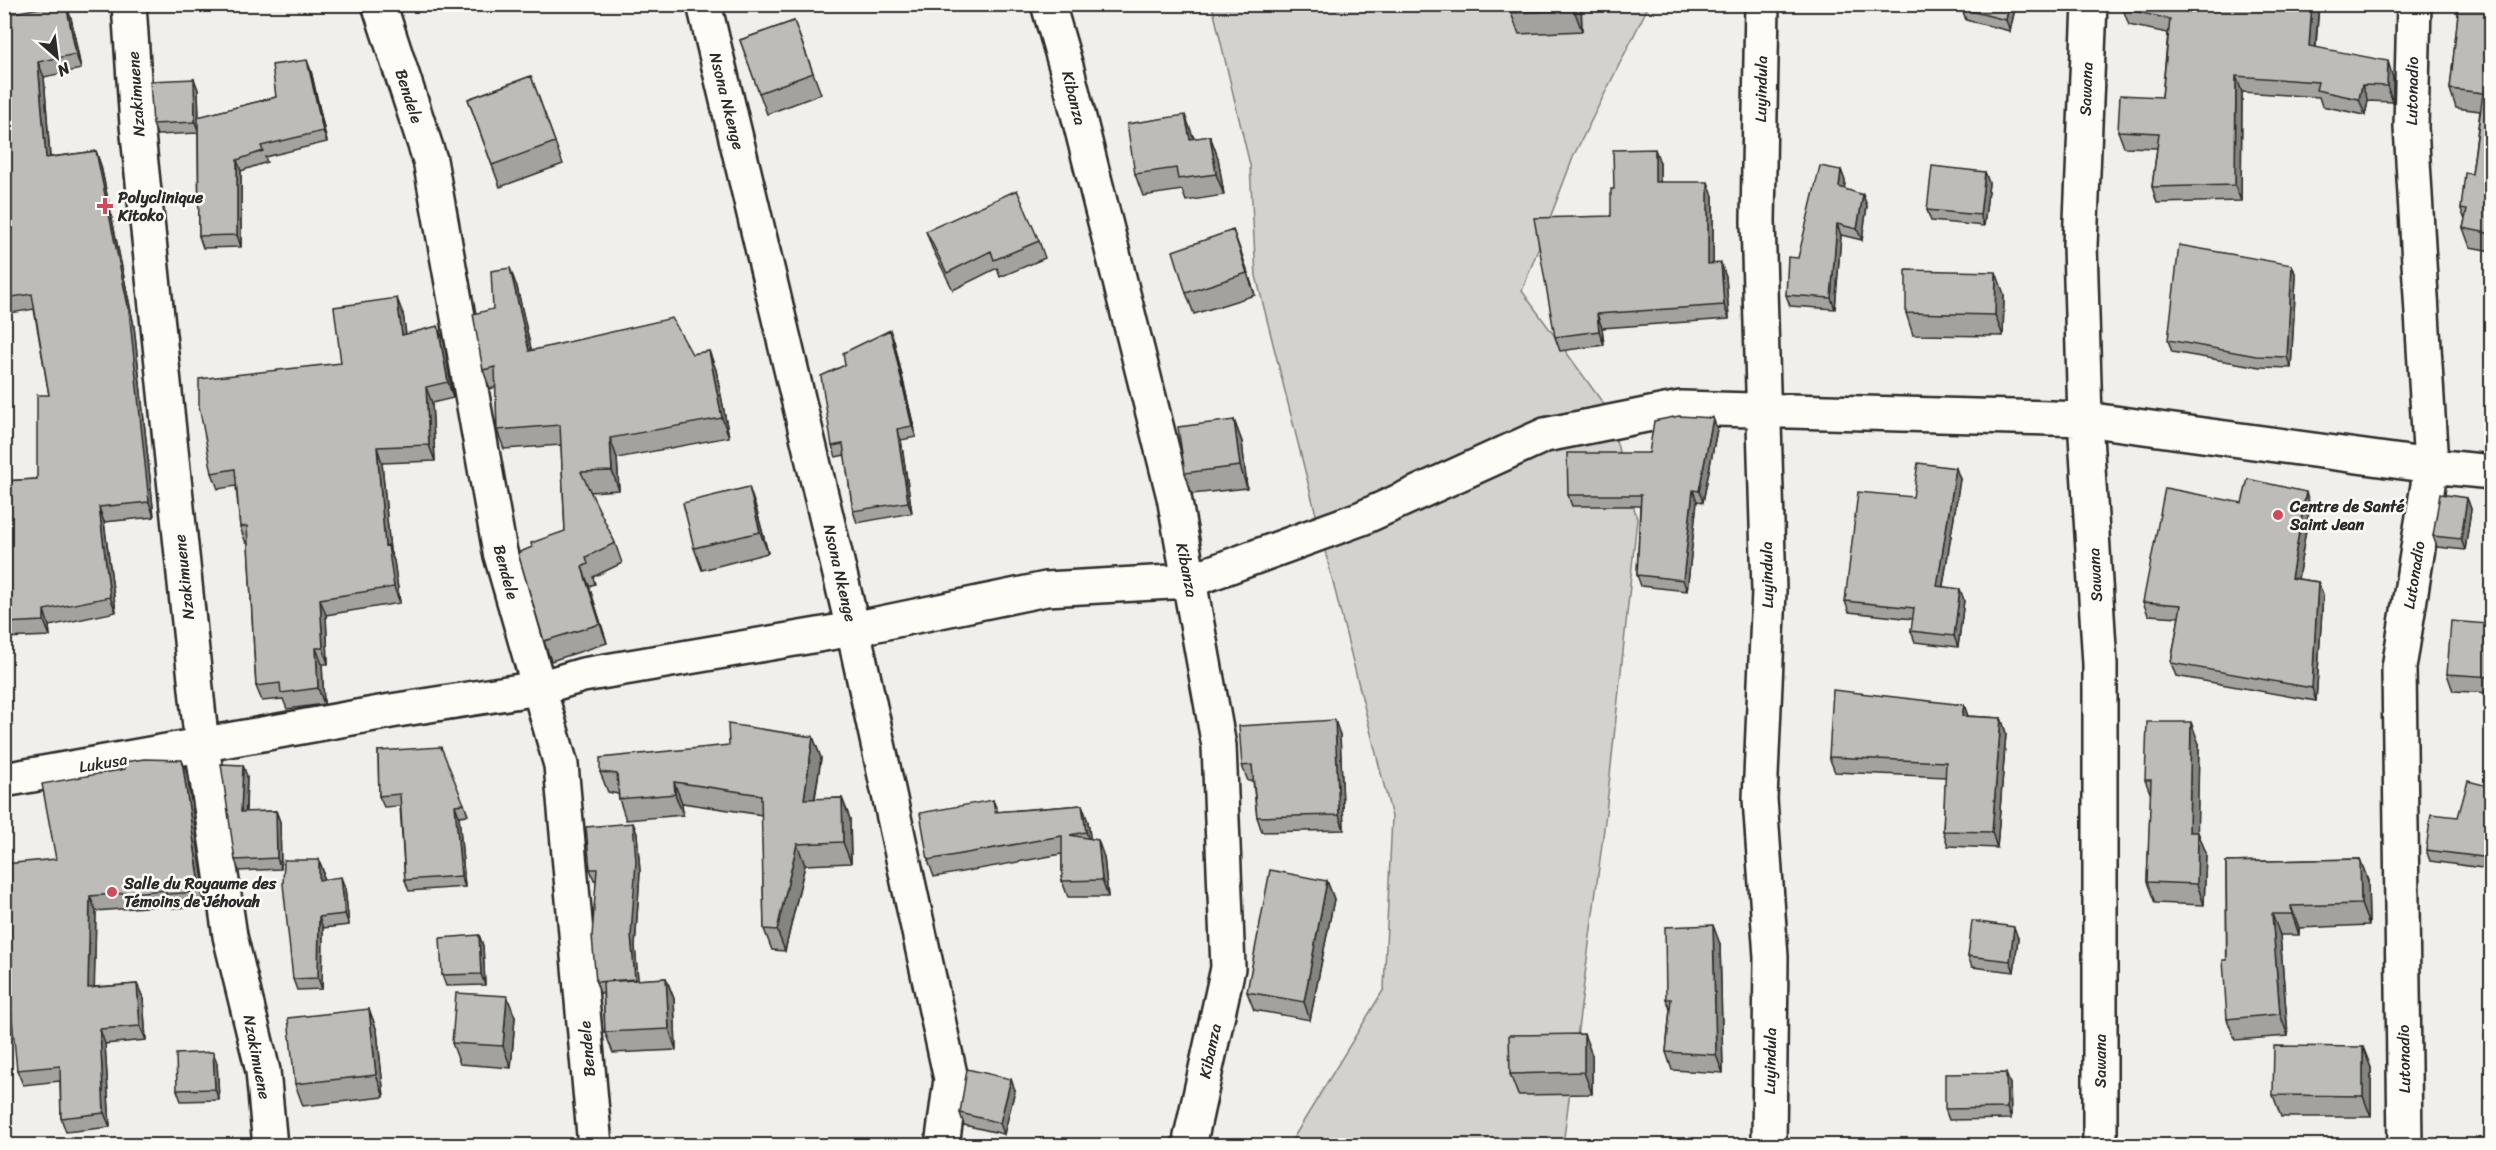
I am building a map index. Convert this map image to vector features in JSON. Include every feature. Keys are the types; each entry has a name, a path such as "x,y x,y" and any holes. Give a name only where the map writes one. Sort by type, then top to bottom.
{"street":[{"name":"Nzakimuene","path":"129,4 137,125 202,746 230,936 263,1071 270,1146"},
{"name":"Bendele","path":"379,4 430,160 500,552 561,765 595,1146"},
{"name":"Nsona Nkenge","path":"704,4 853,629 951,1079 942,1146"},
{"name":"Kibanza","path":"1048,4 1067,70 1174,497 1219,746 1228,968 1189,1146"},
{"name":"Luyindula","path":"1762,4 1758,221 1769,591 1760,799 1772,957 1769,1146"},
{"name":"Sawana","path":"2090,4 2080,245 2085,419 2100,664 2100,1146"},
{"name":"Lutonadio","path":"2405,1146 2399,668 2431,466 2411,127 2414,4"},
{"name":"Lukusa","path":"4,780 391,711 539,688 583,675 853,629 1046,589 1190,581 1362,518 1545,435 1681,408 2085,419 2431,466 2492,472"}],"shaded area":[{"path":"1212,5 1649,5 1574,155 1522,291 1608,410 1637,519 1606,813 1563,1145 1289,1145 1384,989 1392,817 1256,276 1250,165"}],"building":[{"path":"66,4 76,54 38,62 46,158 96,151 129,311 149,502 99,507 110,597 44,610 44,621 4,623 4,481 37,479 37,395 49,395 32,294 5,298 4,293 4,15"},
{"path":"1511,4 1574,4 1574,10 1511,13"},
{"path":"1963,4 2009,4 2006,20 1962,9"},
{"path":"2124,4 2312,4 2309,46 2388,61 2387,86 2362,85 2359,99 2316,90 2318,82 2236,76 2235,185 2152,187 2159,133 2118,131 2120,95 2162,97 2170,19 2123,9"},
{"path":"2459,4 2492,4 2492,234 2463,228 2467,210 2461,209 2465,173 2472,174 2483,93 2450,89"},
{"path":"794,21 813,73 759,93 740,40"},
{"path":"307,60 323,131 261,146 263,151 237,160 237,235 199,236 198,117 276,97 272,65"},
{"path":"531,76 555,142 492,165 468,99"},
{"path":"194,79 195,122 153,124 150,81"},
{"path":"1185,115 1190,139 1210,136 1216,174 1178,179 1176,168 1135,174 1127,124"},
{"path":"1655,149 1655,182 1708,182 1708,264 1721,263 1724,305 1597,314 1599,331 1555,337 1534,218 1611,216 1611,189 1614,189 1613,150"},
{"path":"1820,166 1841,170 1839,187 1863,195 1857,229 1837,224 1831,298 1786,295 1788,257 1798,258"},
{"path":"1932,166 1985,172 1980,215 1927,210"},
{"path":"1017,190 1039,241 994,260 991,251 947,273 926,231"},
{"path":"1233,230 1247,273 1186,293 1173,251"},
{"path":"2179,245 2292,265 2287,357 2256,356 2168,340"},
{"path":"510,268 529,351 672,318 692,354 709,351 722,418 610,438 612,471 581,472 615,543 586,557 588,564 582,567 600,624 544,641 518,553 532,547 531,543 565,531 560,425 497,430 495,367 483,370 473,314 493,309 491,271"},
{"path":"1906,270 1996,272 1995,315 1906,313"},
{"path":"397,298 402,335 438,326 448,382 426,387 429,445 377,447 385,546 388,545 394,587 320,599 323,648 316,648 318,688 281,693 280,683 256,686 247,526 240,527 235,469 212,473 199,406 199,379 341,363 334,307"},
{"path":"890,330 912,426 897,429 908,502 853,511 843,444 832,446 821,376 845,365 843,353"},
{"path":"2489,341 2492,341 2492,387 2487,386"},
{"path":"1679,416 1713,418 1699,491 1693,490 1683,580 1637,575 1641,495 1568,495 1567,453 1649,453 1654,421"},
{"path":"1234,420 1240,466 1185,473 1178,427"},
{"path":"1918,463 1956,468 1937,586 1960,589 1954,636 1911,631 1914,608 1845,601 1858,492 1913,497"},
{"path":"2248,479 2306,492 2291,578 2318,582 2312,688 2171,663 2181,605 2143,602 2165,488 2242,503"},
{"path":"749,487 760,532 694,548 683,503"},
{"path":"2440,494 2467,498 2461,539 2433,536"},
{"path":"2492,589 2492,677 2447,674 2451,621 2488,624"},
{"path":"1833,690 1964,705 1962,716 2001,718 1992,832 1943,831 1946,762 1829,757"},
{"path":"1335,720 1339,815 1257,817 1252,765 1242,766 1239,726"},
{"path":"2147,722 2191,722 2189,832 2198,832 2197,884 2147,882 2151,780 2145,780"},
{"path":"728,724 813,737 804,799 842,798 843,842 797,844 777,930 764,929 761,795 674,782 675,794 619,799 617,774 600,772 600,758 729,745"},
{"path":"441,747 464,804 455,805 461,876 405,880 400,794 379,796 378,751"},
{"path":"144,759 182,760 201,892 166,894 166,890 90,896 88,988 137,984 140,1026 100,1029 104,1113 61,1118 60,1066 17,1070 4,937 4,864 56,859 42,784 125,769 125,762"},
{"path":"221,764 243,765 241,812 276,811 277,858 235,860"},
{"path":"2468,781 2492,787 2492,875 2489,875 2490,858 2426,850 2431,814 2458,817"},
{"path":"993,800 995,812 1082,805 1086,832 1070,835 1098,840 1102,880 1062,881 1062,836 928,860 920,813"},
{"path":"633,823 636,861 631,936 635,979 596,982 592,936 597,869 590,869 586,827"},
{"path":"2360,859 2361,904 2291,906 2292,914 2272,914 2280,1014 2227,1019 2223,960 2227,960 2226,862"},
{"path":"284,860 319,860 319,880 341,877 345,914 319,917 318,978 293,979 283,884"},
{"path":"1270,870 1327,881 1304,1002 1247,992"},
{"path":"1972,921 2014,927 2010,961 1968,956"},
{"path":"1713,925 1716,1055 1666,1052 1671,999 1666,999 1665,927"},
{"path":"479,935 481,974 442,975 440,938"},
{"path":"666,978 669,1029 605,1032 603,982"},
{"path":"456,993 507,996 503,1046 452,1043"},
{"path":"369,1009 376,1075 295,1084 288,1018"},
{"path":"1584,1034 1584,1072 1510,1074 1509,1035"},
{"path":"2274,1046 2363,1047 2363,1096 2273,1095"},
{"path":"213,1052 215,1089 177,1090 176,1054"},
{"path":"967,1069 1011,1079 1000,1123 960,1113"},
{"path":"2006,1073 2007,1108 1945,1109 1945,1074"}],"place":[{"name":"Polyclinique Kitoko","path":"105,206"},
{"name":"Centre de Santé Saint Jean","path":"2278,515"},
{"name":"Salle du Royaume des Témoins de Jéhovah","path":"112,892"}]}
